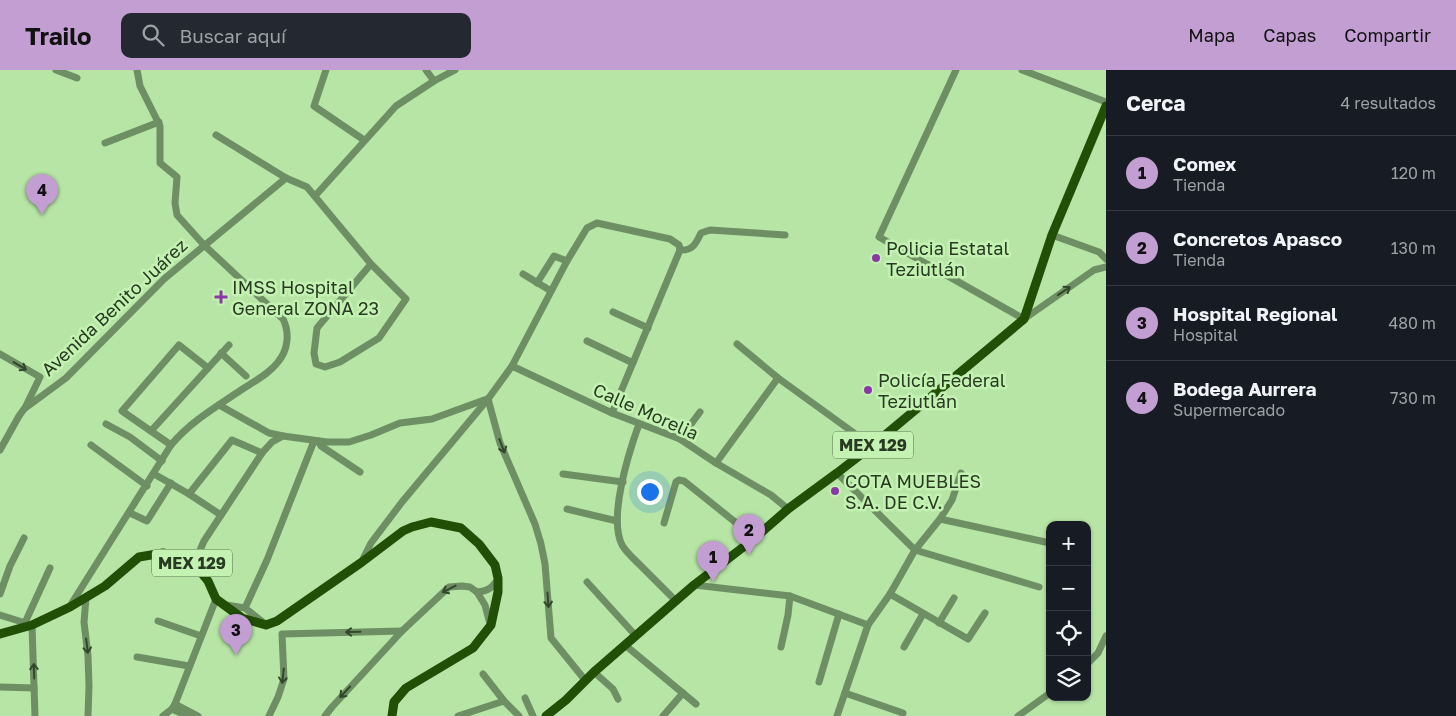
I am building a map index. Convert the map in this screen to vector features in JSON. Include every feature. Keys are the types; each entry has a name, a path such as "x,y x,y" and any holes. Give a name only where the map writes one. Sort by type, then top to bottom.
{"main road":[{"path":"1024,319 1052,235 1106,106"},
{"name":"MEX 129","path":"546,716 694,585 755,538 788,509 872,446 1024,319"},
{"path":"266,625 278,621 403,531 431,522 461,528 479,544 495,565 498,578 498,592 490,625 474,648 406,688 394,702 392,716"},
{"name":"MEX 129","path":"0,634 70,607 105,586 139,557 163,553 178,556 194,564 220,602 242,618 266,625"}],"street":[{"path":"70,607 171,445 183,431 257,380 277,363 284,353 288,334 286,324 282,319 204,245 177,215 175,203 177,177 160,163 161,130 159,122 140,86 137,70"},
{"path":"326,70 314,106 364,140"},
{"path":"426,70 434,81"},
{"path":"315,196 396,106 434,81 455,70"},
{"path":"956,70 879,237 1024,319 1094,270 1106,267"},
{"path":"1022,70 1106,102"},
{"path":"60,71 76,78"},
{"path":"105,143 159,122"},
{"path":"216,134 286,178 307,187 371,264 406,299 379,338 340,362 325,367 316,364 314,353 317,328 371,264"},
{"name":"Avenida Benito Juárez","path":"0,450 24,409 66,378 164,279 286,178"},
{"path":"362,562 370,543 488,399 512,366 567,261 592,224 596,223 670,239 679,248 686,251 693,247 701,233 710,230 785,235"},
{"path":"1052,235 1099,252 1106,259"},
{"path":"612,413 679,248"},
{"path":"537,283 554,256 567,261"},
{"path":"523,274 551,291"},
{"path":"613,312 648,328"},
{"path":"587,341 633,363"},
{"path":"737,344 778,378 872,446"},
{"path":"171,445 122,411 179,345 208,368"},
{"path":"151,431 229,345"},
{"path":"221,353 246,376"},
{"path":"0,354 40,377 24,409"},
{"name":"Calle Morelia","path":"512,366 612,413 680,439 771,495 788,509"},
{"path":"716,462 778,378"},
{"path":"219,405 269,433 316,441 349,442 400,423 432,419 488,399"},
{"path":"488,399 500,443 535,524 541,544 545,564 551,638 585,680"},
{"path":"680,439 700,412"},
{"path":"106,424 130,438 162,461"},
{"path":"639,424 631,447 620,497 617,521 618,532 622,545 632,557 676,601"},
{"path":"194,564 204,542 262,452 272,442 283,436"},
{"path":"189,494 232,440 262,452"},
{"path":"316,441 320,446 360,472"},
{"path":"245,608 316,441"},
{"path":"91,445 147,486"},
{"path":"837,473 915,550 1039,587"},
{"path":"837,716 868,625 890,594 915,550 940,519 952,500 961,473"},
{"path":"154,474 221,515"},
{"path":"563,474 623,482"},
{"path":"664,523 676,482 679,480 684,481 755,538"},
{"path":"130,513 147,520 171,483"},
{"path":"567,509 617,521"},
{"path":"940,519 1046,542"},
{"path":"0,594 10,566 24,538"},
{"path":"35,716 27,625 50,568"},
{"path":"477,592 490,589 498,578"},
{"path":"587,582 636,636"},
{"path":"694,585 790,596 868,625"},
{"path":"325,716 402,631 449,587 470,587 477,592 485,605 490,625"},
{"path":"890,594 968,639 985,613"},
{"path":"781,647 790,596"},
{"path":"86,598 84,622 88,656 88,716"},
{"path":"939,623 954,598"},
{"path":"163,716 174,707 201,636 220,602 245,608 266,625"},
{"path":"819,682 838,614"},
{"path":"904,647 923,614"},
{"path":"0,615 27,625"},
{"path":"158,621 201,636"},
{"path":"270,716 284,678 282,634 402,631"},
{"path":"1091,660 1098,653 1106,636"},
{"path":"625,645 696,704"},
{"path":"137,657 189,666"},
{"path":"594,672 613,689 618,698"},
{"path":"483,674 504,701 519,716"},
{"path":"0,686 34,688"},
{"path":"663,716 683,693"},
{"path":"845,693 903,712"},
{"path":"1018,716 1046,695"},
{"path":"525,698 533,716"},
{"path":"458,716 504,701"},
{"path":"174,707 187,716"},
{"path":"174,707 198,716"}],"place":[{"name":"Bodega Aurrera","path":"42,215"},
{"name":"Policia Estatal Teziutlán","path":"876,258"},
{"name":"IMSS Hospital General ZONA 23","path":"221,297"},
{"name":"Policía Federal Teziutlán","path":"868,390"},
{"name":"COTA MUEBLES S.A. DE C.V.","path":"835,491"},
{"name":"Concretos Apasco","path":"749,555"},
{"name":"Comex","path":"713,582"},
{"name":"Hospital Regional","path":"236,655"}]}
